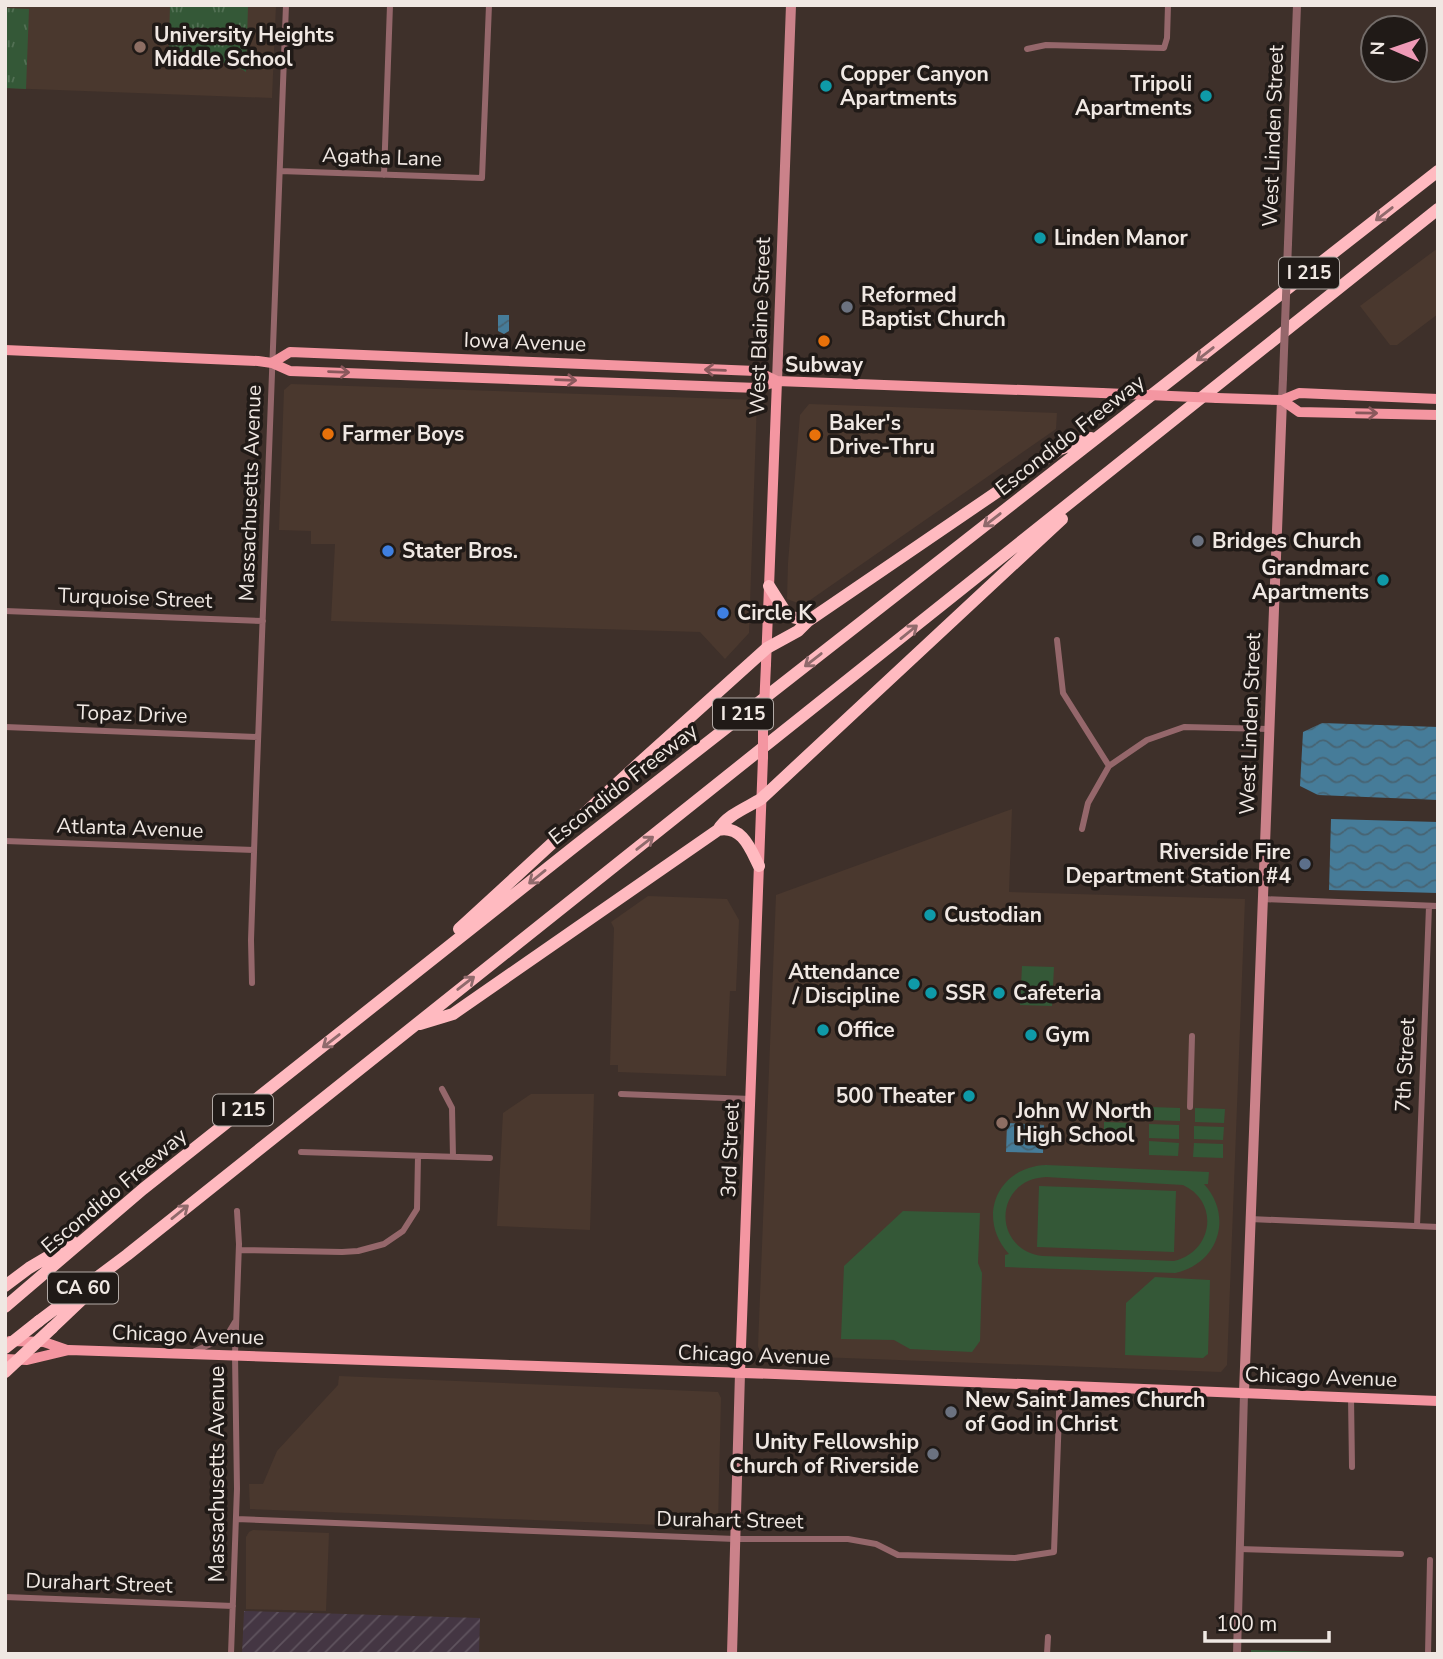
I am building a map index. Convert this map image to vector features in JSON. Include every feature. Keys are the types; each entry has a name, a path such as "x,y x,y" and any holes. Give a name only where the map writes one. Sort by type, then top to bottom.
{"highway":[{"name":"Escondido Freeway","path":"5,1307 143,1189 649,788 1438,172"},
{"name":"I 215","path":"5,1372 127,1255 1438,209"},
{"path":"1387,248 1438,216"},
{"path":"385,999 767,648 798,631 808,621 1060,449 1104,433"},
{"path":"413,1026 453,1014 718,830 974,602 1121,461"},
{"path":"769,586 788,616 808,621"},
{"path":"718,830 727,828 740,834 759,866"},
{"path":"5,1286 29,1268 103,1224"},
{"name":"CA 60","path":"5,1348 127,1255"}],"main road":[{"name":"West Blaine Street","path":"767,648 791,5"},
{"name":"Iowa Avenue","path":"5,350 272,363 290,371 758,388 778,381 1282,400 1299,393 1438,399"},
{"name":"Iowa Avenue","path":"272,363 290,352 757,371 778,381"},
{"name":"Iowa Avenue","path":"1282,400 1299,412 1438,415"},
{"name":"West Linden Street","path":"1244,1393 1282,400"},
{"name":"3rd Street","path":"732,1654 767,648"},
{"name":"Chicago Avenue","path":"5,1340 44,1342 69,1350"},
{"name":"Chicago Avenue","path":"5,1359 27,1360 69,1350 1438,1401"}],"street":[{"name":"Massachusetts Avenue","path":"252,983 254,850 286,5"},
{"path":"384,175 390,5"},
{"name":"Agatha Lane","path":"280,172 482,178 489,5"},
{"path":"1027,50 1046,45 1164,48 1168,5"},
{"name":"West Linden Street","path":"1282,400 1297,5"},
{"name":"Turquoise Street","path":"5,611 263,621"},
{"path":"1057,640 1063,693 1109,766"},
{"name":"Topaz Drive","path":"5,727 258,737"},
{"path":"1082,829 1088,803 1109,766 1147,740 1175,729 1269,729"},
{"name":"Atlanta Avenue","path":"5,841 254,850"},
{"path":"1262,899 1438,906"},
{"name":"7th Street","path":"1417,1226 1429,906"},
{"path":"1190,1107 1192,1036"},
{"path":"442,1089 452,1108 453,1157"},
{"path":"621,1094 751,1098"},
{"path":"301,1152 490,1158"},
{"path":"239,1250 342,1252 384,1244 403,1231 417,1209 418,1156"},
{"name":"Massachusetts Avenue","path":"231,1654 236,1519 235,1355 239,1250 237,1210"},
{"path":"1250,1219 1438,1227"},
{"path":"189,1354 226,1337 236,1320"},
{"name":"Durahart Street","path":"236,1519 735,1539 848,1539 876,1544 898,1555 1015,1558 1055,1552 1060,1386"},
{"name":"West Linden Street","path":"1237,1654 1244,1393"},
{"path":"1351,1397 1352,1467"},
{"path":"1240,1549 1401,1554"},
{"path":"1428,1654 1430,1560"},
{"name":"Durahart Street","path":"5,1597 233,1606"},
{"path":"1047,1654 1048,1637"}],"shaded area":[{"name":"University Heights Middle School","path":"5,5 276,5 272,98 5,88"},
{"path":"1438,248 1438,314 1397,345 1390,345 1360,306"},
{"path":"291,384 757,400 749,633 725,659 700,632 331,621 335,544 311,544 311,531 279,530 284,390"},
{"path":"809,404 1057,413 1056,429 803,605 787,599 788,563 800,415"},
{"name":"John W North High School","path":"1012,809 1009,892 1245,899 1227,1365 1221,1372 765,1355 760,1352 758,1346 776,895"},
{"path":"648,896 727,899 739,920 736,991 730,991 726,1076 618,1072 618,1065 610,1065 614,928 611,922"},
{"path":"531,1094 594,1094 590,1230 497,1226 503,1113"},
{"path":"339,1376 718,1392 721,1398 718,1524 712,1527 250,1509 249,1484 263,1484 277,1451 338,1385"},
{"path":"253,1530 329,1533 326,1611 246,1609 246,1537"},
{"path":"244,1611 480,1618 479,1654 242,1654"}],"green space":[{"path":"170,5 248,6 246,72 232,63 198,63 198,59 178,57 178,50 169,49"},
{"path":"5,8 29,9 26,89 5,88"},
{"path":"1022,966 1054,967 1052,1006 1020,1005"},
{"path":"1105,1104 1134,1105 1134,1119 1104,1118"},
{"path":"1150,1107 1180,1108 1180,1121 1150,1120"},
{"path":"1195,1108 1225,1109 1224,1123 1195,1122"},
{"path":"1104,1122 1134,1123 1133,1137 1104,1136"},
{"path":"1149,1124 1179,1125 1179,1139 1149,1138"},
{"path":"1194,1126 1224,1127 1223,1140 1194,1139"},
{"path":"1149,1141 1179,1143 1178,1156 1149,1155"},
{"path":"1194,1143 1223,1144 1223,1158 1193,1157"},
{"path":"1046,1165 1209,1172 1208,1184 1204,1184 1218,1211 1217,1238 1202,1260 1175,1273 1005,1267 1005,1255 1009,1254 999,1240 993,1211 1004,1185 1029,1168","holes":["1046,1177 1183,1185 1203,1203 1207,1226 1197,1248 1174,1261 1043,1256 1026,1251 1014,1241 1007,1229 1008,1201 1016,1189 1029,1181"]},
{"path":"1039,1186 1176,1191 1174,1252 1037,1247"},
{"path":"903,1211 980,1213 980,1341 972,1352 910,1349 894,1340 841,1339 844,1266"},
{"path":"1155,1277 1210,1280 1208,1354 1203,1358 1125,1355 1126,1303"},
{"path":"1251,1650 1363,1653 1363,1654 1251,1654"}],"water":[{"path":"498,315 509,315 509,331 504,334 498,331"},
{"path":"1322,723 1438,727 1438,800 1318,795 1300,786 1303,732"},
{"path":"1331,819 1438,822 1438,893 1329,890"},
{"path":"1007,1123 1044,1125 1043,1153 1006,1152"}],"place":[{"name":"University Heights Middle School","path":"140,47"},
{"name":"Copper Canyon Apartments","path":"826,86"},
{"name":"Tripoli Apartments","path":"1206,96"},
{"name":"Linden Manor","path":"1040,238"},
{"name":"Reformed Baptist Church","path":"847,307"},
{"name":"Subway","path":"824,341"},
{"name":"Farmer Boys","path":"328,434"},
{"name":"Baker's Drive-Thru","path":"815,435"},
{"name":"Bridges Church","path":"1198,541"},
{"name":"Stater Bros.","path":"388,551"},
{"name":"Grandmarc Apartments","path":"1383,580"},
{"name":"Circle K","path":"723,613"},
{"name":"Riverside Fire Department Station #4","path":"1305,864"},
{"name":"Custodian","path":"930,915"},
{"name":"Attendance / Discipline","path":"914,984"},
{"name":"SSR","path":"931,993"},
{"name":"Cafeteria","path":"999,993"},
{"name":"Office","path":"823,1030"},
{"name":"Gym","path":"1031,1035"},
{"name":"500 Theater","path":"969,1096"},
{"name":"John W North High School","path":"1002,1123"},
{"name":"New Saint James Church of God in Christ","path":"951,1412"},
{"name":"Unity Fellowship Church of Riverside","path":"933,1454"}]}
